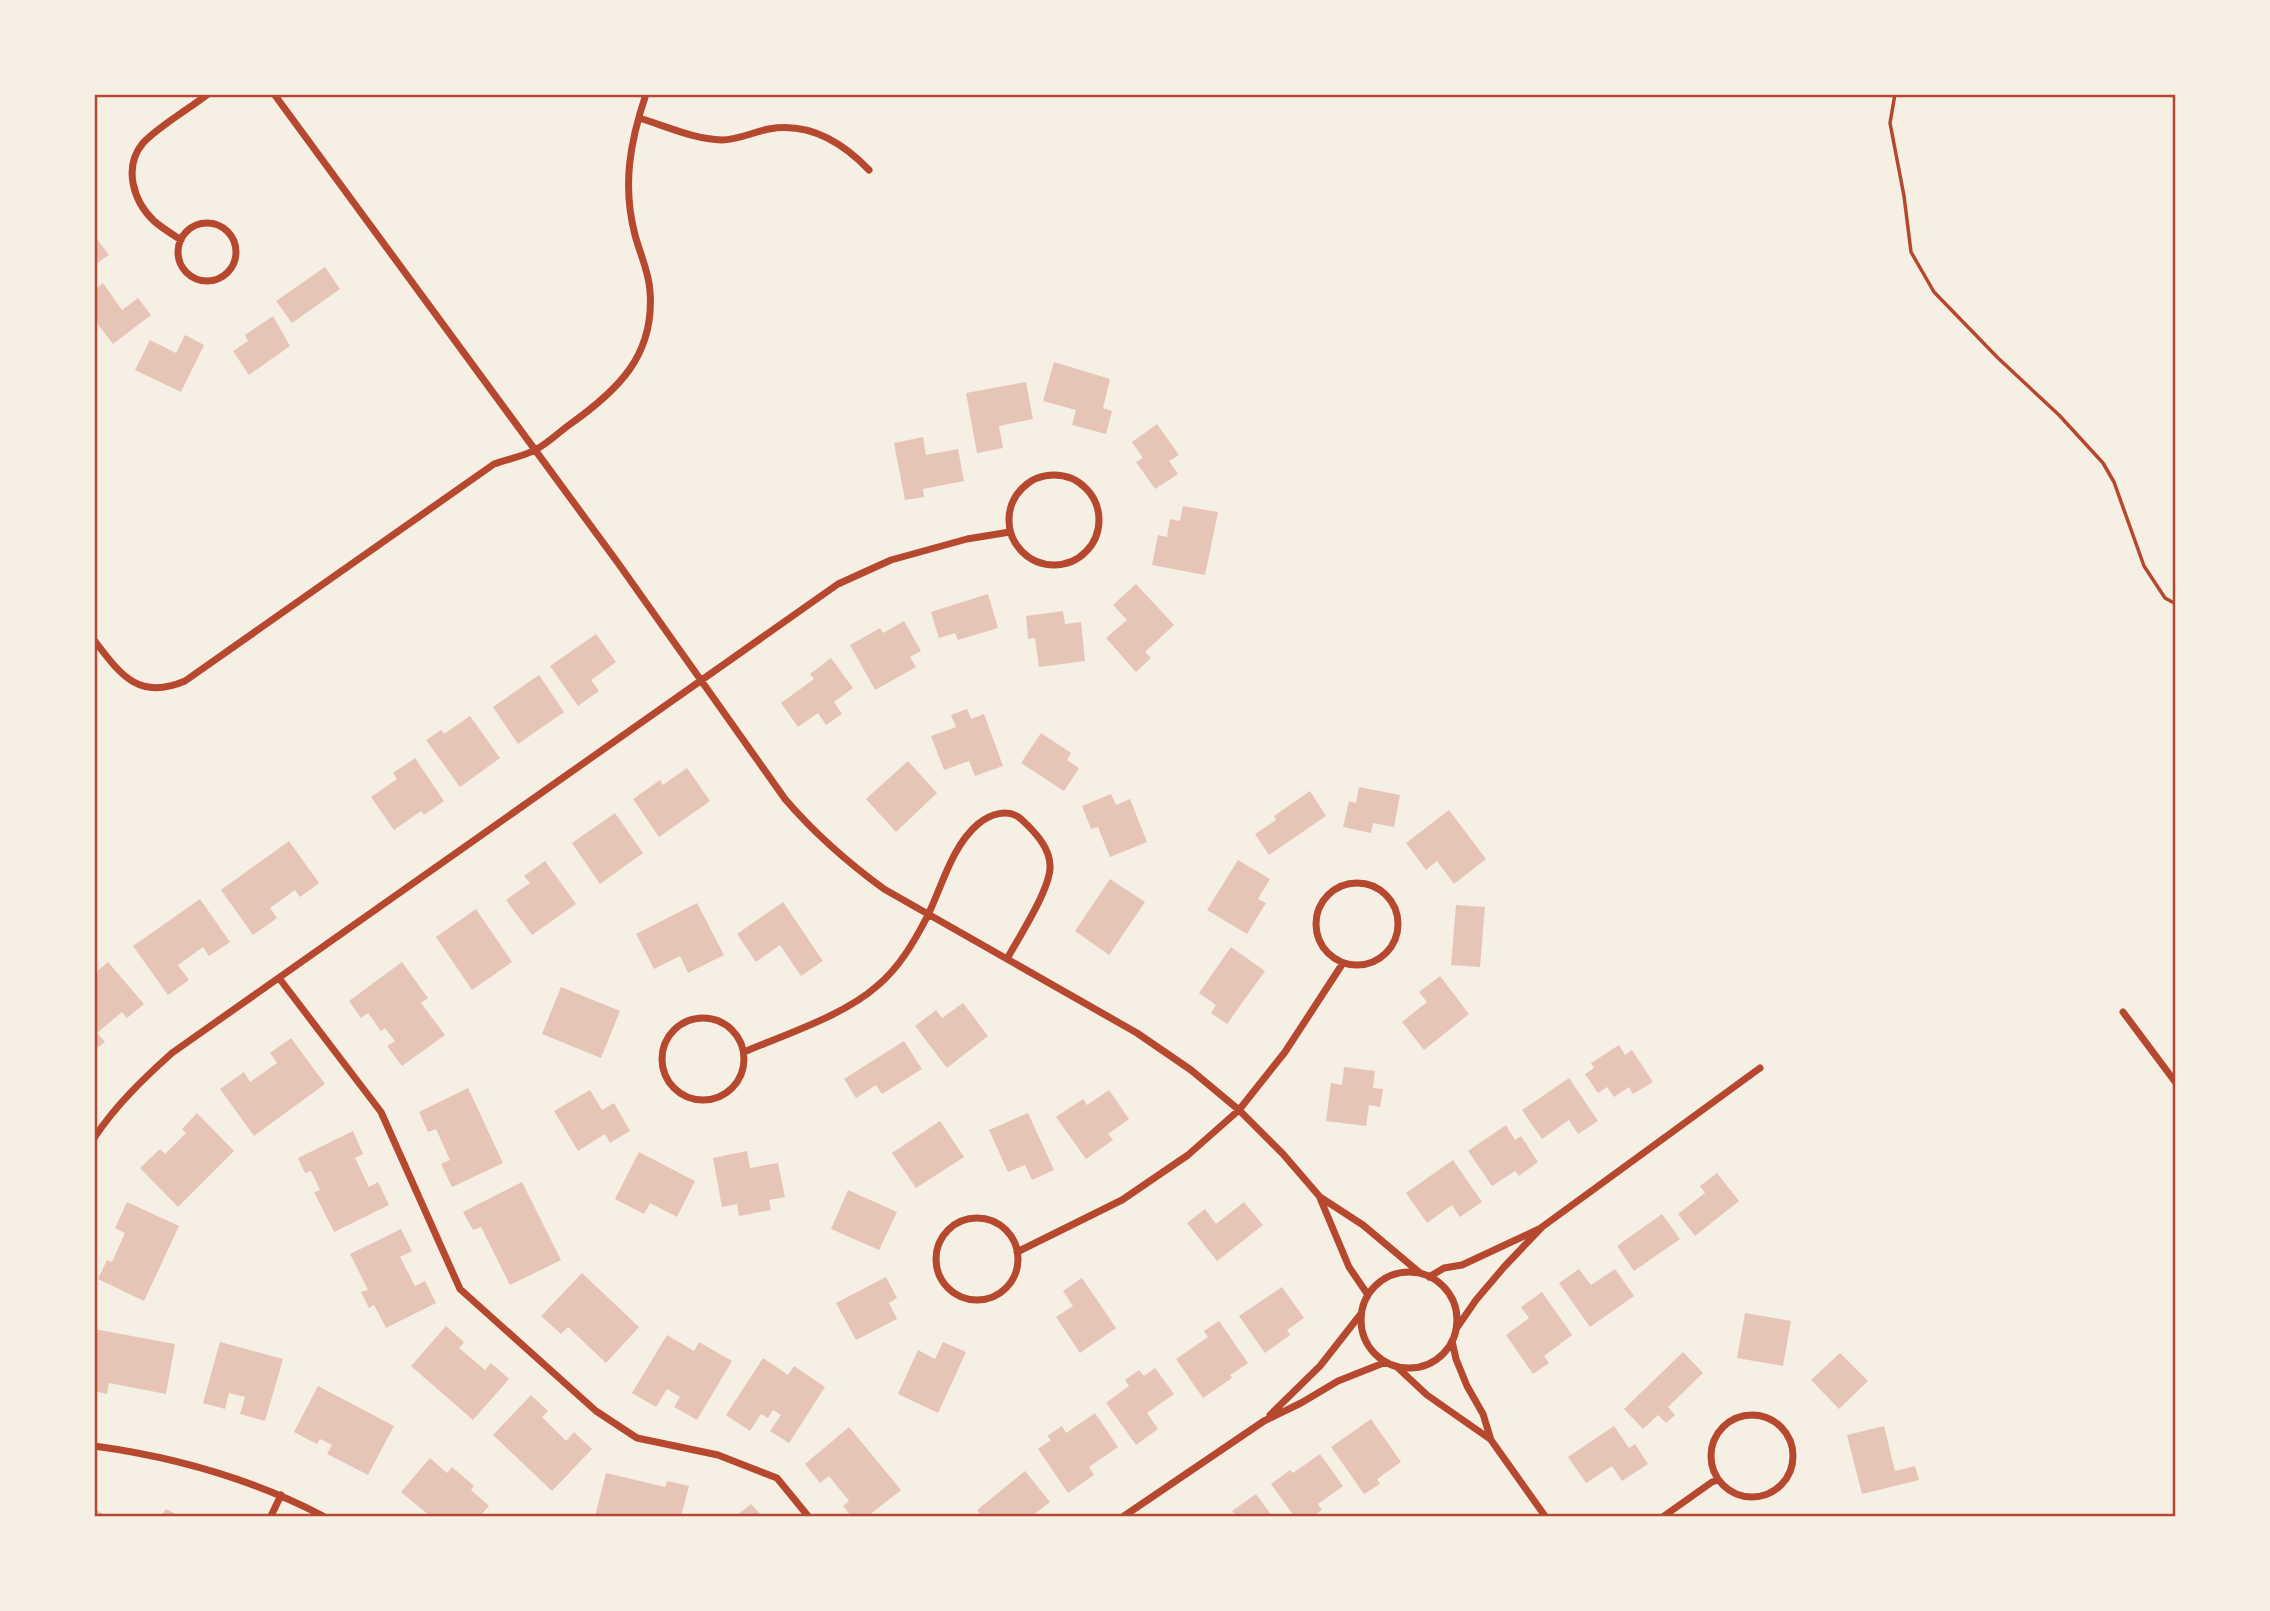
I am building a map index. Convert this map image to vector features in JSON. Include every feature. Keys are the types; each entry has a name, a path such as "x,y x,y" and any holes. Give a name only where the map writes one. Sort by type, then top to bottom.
{"street":[{"path":"181,240 152,219 135,192 131,167 136,153 145,141 208,94"},
{"path":"274,94 535,450 785,799 813,831 848,863 884,889 1137,1033 1191,1070 1283,1154 1320,1197 1363,1225 1448,1293 1457,1316 1456,1329"},
{"path":"94,640 119,673 144,687 172,687 185,681 494,464 535,450 613,391 630,370 643,346 650,319 647,271 628,207 627,175 631,144 646,94"},
{"path":"639,118 702,138 726,140 768,129 790,127 814,131 850,150 869,170"},
{"path":"202,223 219,226 233,238 236,256 233,265 218,278 209,281 190,275 179,259 181,240 186,232 202,223"},
{"path":"1065,475 1080,481 1091,492 1098,506 1100,521 1090,548 1066,564 1038,562 1025,555 1010,532 1008,516 1012,501 1021,488 1034,478 1065,475"},
{"path":"94,1138 137,1084 172,1053 838,584 891,559 967,539 1010,532"},
{"path":"744,1052 831,1016 877,987 907,953 959,847 978,824 998,813 1015,815 1033,830 1046,848 1051,866 1046,885 1007,959"},
{"path":"1368,884 1391,899 1397,910 1397,936 1391,948 1370,964 1343,963 1331,956 1322,946 1316,919 1329,894 1340,886 1368,884"},
{"path":"1017,1252 1141,1188 1188,1155 1239,1111 1284,1052 1343,963"},
{"path":"279,978 381,1112 460,1289 596,1411 637,1438 718,1455 777,1478 808,1517"},
{"path":"2123,1012 2175,1083"},
{"path":"703,1017 718,1020 730,1027 744,1052 744,1065 733,1088 710,1100 684,1096 666,1078 662,1066 662,1052 672,1032 689,1020 703,1017"},
{"path":"1396,1367 1421,1366 1434,1361 1445,1352 1456,1329 1476,1300 1542,1227 1760,1069"},
{"path":"1320,1197 1349,1267 1368,1295"},
{"path":"977,1217 991,1220 1003,1227 1013,1238 1017,1252 1018,1265 1014,1277 996,1295 983,1300 958,1296 947,1288 936,1265 936,1251 941,1238 950,1227 977,1217"},
{"path":"1429,1277 1444,1269 1462,1265 1542,1227"},
{"path":"1264,1421 1320,1366 1361,1314 1368,1295 1381,1280 1406,1272 1420,1273"},
{"path":"1361,1314 1365,1341 1374,1353 1491,1440"},
{"path":"1452,1340 1460,1368 1483,1414 1491,1440 1545,1517"},
{"path":"1124,1517 1264,1421 1301,1404 1338,1381 1386,1362"},
{"path":"1745,1415 1759,1415 1772,1420 1783,1429 1790,1440 1792,1467 1787,1479 1777,1489 1752,1498 1727,1490 1718,1480 1712,1468 1710,1454 1721,1429 1732,1420 1745,1415"},
{"path":"94,1446 155,1455 208,1468 281,1495 323,1517"},
{"path":"1664,1517 1718,1480"},
{"path":"271,1517 281,1495"}],"path":[{"path":"1895,94 1890,123 1911,252 1934,292 1998,358 2059,415 2103,463 2114,481 2144,565 2165,598 2175,604"}],"building":[{"path":"94,235 109,255 94,265"},
{"path":"325,267 340,289 292,323 276,301"},
{"path":"103,283 122,310 138,298 151,315 113,344 94,319 94,290"},
{"path":"273,316 290,346 249,375 233,351 248,341 245,335"},
{"path":"185,335 204,345 181,392 135,370 150,340 176,353"},
{"path":"1054,362 1110,379 1103,408 1112,411 1106,434 1072,425 1076,410 1043,401"},
{"path":"1026,382 1033,419 999,426 1003,448 977,453 966,393"},
{"path":"1157,424 1179,455 1169,461 1178,474 1155,489 1136,462 1143,458 1132,442"},
{"path":"923,437 926,455 958,449 964,481 923,489 924,497 905,500 894,443"},
{"path":"1183,506 1218,512 1205,575 1152,565 1158,535 1167,537 1170,519 1180,521"},
{"path":"1136,584 1174,625 1145,652 1151,658 1136,672 1106,638 1127,620 1113,605"},
{"path":"988,594 998,628 958,640 955,633 939,638 931,612"},
{"path":"1063,611 1065,624 1081,622 1085,661 1039,667 1035,638 1028,639 1026,616"},
{"path":"904,621 921,651 910,657 916,667 875,690 850,645 880,628 883,633"},
{"path":"596,634 616,662 591,680 599,691 578,706 550,666"},
{"path":"831,658 853,688 834,702 842,714 826,725 818,713 798,727 781,703 814,679 810,674"},
{"path":"539,675 564,712 518,744 493,707"},
{"path":"967,709 971,719 984,714 1003,766 975,776 969,761 944,770 931,736 956,727 951,715"},
{"path":"470,716 500,758 460,787 426,740 441,730 444,734"},
{"path":"1041,733 1071,753 1067,760 1079,768 1064,791 1021,763"},
{"path":"415,758 444,801 424,815 421,811 394,830 371,797 397,779 393,773"},
{"path":"908,761 937,793 896,832 866,799"},
{"path":"687,768 710,801 659,837 633,799 660,780 663,785"},
{"path":"1359,787 1400,795 1394,827 1373,823 1371,833 1343,827 1349,801 1356,803"},
{"path":"1310,791 1326,816 1269,855 1255,834 1276,820 1274,816"},
{"path":"1111,794 1116,805 1130,799 1147,842 1110,857 1098,827 1091,829 1082,806"},
{"path":"1449,810 1486,859 1454,884 1437,861 1426,870 1406,843"},
{"path":"615,813 643,853 600,884 572,843"},
{"path":"289,841 319,883 300,897 295,890 270,908 277,918 253,935 221,890"},
{"path":"1238,860 1270,879 1258,899 1266,903 1247,934 1207,910"},
{"path":"545,861 576,904 532,935 506,900 530,883 524,876"},
{"path":"1110,879 1145,902 1109,955 1075,931"},
{"path":"200,899 230,942 209,956 203,947 178,965 189,980 168,995 133,946"},
{"path":"783,902 823,961 801,976 780,945 756,962 737,934"},
{"path":"697,903 724,955 688,973 680,956 654,969 636,934"},
{"path":"1456,905 1485,907 1480,967 1451,965"},
{"path":"476,909 512,962 472,990 436,937"},
{"path":"1231,947 1265,971 1227,1024 1211,1013 1216,1005 1199,993"},
{"path":"108,962 144,1004 127,1018 122,1012 97,1033 105,1042 94,1050 94,974"},
{"path":"402,962 428,998 421,1003 445,1035 402,1066 387,1046 395,1041 385,1028 381,1031 368,1013 361,1018 349,1001"},
{"path":"1440,976 1469,1014 1424,1050 1402,1022 1427,1002 1419,992"},
{"path":"561,987 620,1011 601,1058 542,1034"},
{"path":"963,1003 988,1036 947,1068 915,1026 936,1010 942,1018"},
{"path":"291,1038 325,1084 254,1136 220,1089 244,1072 250,1082 277,1063 270,1053"},
{"path":"904,1041 922,1069 882,1094 876,1085 856,1098 844,1079"},
{"path":"1619,1045 1625,1055 1632,1050 1653,1082 1633,1094 1629,1087 1614,1097 1607,1087 1598,1093 1585,1074 1594,1068 1591,1063"},
{"path":"1344,1067 1375,1071 1373,1088 1383,1089 1380,1107 1369,1105 1366,1126 1326,1121 1331,1083 1342,1085"},
{"path":"1569,1078 1598,1121 1578,1134 1569,1120 1542,1139 1522,1110"},
{"path":"468,1088 503,1163 452,1187 441,1164 450,1160 436,1129 428,1132 419,1112"},
{"path":"590,1090 602,1110 614,1103 630,1131 610,1143 605,1134 578,1151 554,1111"},
{"path":"1109,1090 1129,1119 1108,1134 1113,1140 1086,1159 1056,1117 1083,1099 1087,1105"},
{"path":"197,1113 234,1151 178,1207 140,1168 160,1149 165,1154 186,1133 182,1129"},
{"path":"1028,1113 1054,1170 1032,1180 1025,1165 1008,1172 989,1130"},
{"path":"940,1121 964,1157 916,1188 892,1153"},
{"path":"1506,1125 1515,1140 1521,1136 1538,1162 1519,1176 1515,1171 1492,1186 1468,1151"},
{"path":"353,1131 363,1154 355,1158 369,1187 378,1182 389,1205 334,1232 314,1192 320,1190 311,1171 305,1173 298,1158"},
{"path":"747,1151 750,1168 778,1163 785,1197 769,1200 771,1210 739,1216 737,1204 722,1207 713,1158"},
{"path":"639,1152 695,1181 677,1217 650,1203 644,1214 615,1199"},
{"path":"1453,1160 1482,1202 1460,1217 1452,1205 1427,1223 1406,1193"},
{"path":"1717,1173 1739,1201 1695,1236 1678,1214 1705,1193 1700,1186"},
{"path":"522,1182 561,1260 510,1285 481,1227 473,1230 463,1212"},
{"path":"848,1190 897,1212 879,1250 831,1229"},
{"path":"127,1202 179,1226 144,1301 98,1279 107,1260 112,1262 125,1233 115,1228"},
{"path":"1244,1202 1263,1225 1217,1261 1187,1223 1205,1209 1216,1224"},
{"path":"1662,1214 1680,1239 1634,1271 1617,1246"},
{"path":"401,1229 412,1251 400,1257 415,1286 425,1281 436,1303 386,1328 374,1305 369,1308 361,1292 368,1290 350,1254"},
{"path":"1579,1269 1591,1285 1615,1269 1634,1296 1590,1327 1559,1283"},
{"path":"582,1273 639,1327 606,1363 568,1327 561,1334 541,1316"},
{"path":"886,1277 897,1298 889,1303 897,1319 856,1340 836,1303"},
{"path":"1082,1278 1116,1328 1080,1353 1056,1317 1073,1306 1063,1291"},
{"path":"1282,1287 1304,1318 1287,1330 1290,1335 1265,1353 1239,1316"},
{"path":"1542,1292 1572,1335 1544,1356 1549,1363 1533,1374 1506,1335 1529,1318 1521,1307"},
{"path":"1745,1313 1791,1321 1783,1366 1737,1358"},
{"path":"1219,1321 1248,1363 1203,1398 1176,1359 1208,1337 1204,1331"},
{"path":"446,1326 464,1342 459,1348 485,1370 491,1363 509,1379 473,1420 411,1366"},
{"path":"94,1329 175,1344 166,1394 109,1383 107,1394 94,1391"},
{"path":"667,1335 694,1351 699,1342 732,1361 697,1420 674,1407 680,1397 667,1389 656,1407 632,1393"},
{"path":"220,1342 283,1359 265,1421 240,1414 245,1397 229,1393 225,1409 203,1403"},
{"path":"943,1342 966,1352 938,1413 898,1394 918,1350 935,1359"},
{"path":"1683,1352 1703,1373 1668,1407 1675,1415 1666,1423 1658,1415 1643,1429 1624,1409"},
{"path":"1840,1353 1868,1381 1839,1409 1811,1380"},
{"path":"763,1358 788,1375 794,1366 825,1387 789,1443 770,1431 781,1415 773,1410 768,1418 761,1414 750,1431 726,1415"},
{"path":"1155,1368 1174,1394 1147,1413 1158,1429 1136,1445 1106,1403 1129,1386 1125,1380 1139,1370 1144,1376"},
{"path":"318,1386 394,1426 368,1475 327,1454 332,1445 320,1439 317,1444 294,1432"},
{"path":"531,1395 548,1411 542,1417 566,1441 574,1432 592,1449 552,1491 493,1435"},
{"path":"1095,1413 1118,1447 1089,1467 1094,1475 1068,1493 1038,1449 1051,1440 1047,1436 1062,1426 1066,1433"},
{"path":"1371,1419 1401,1462 1377,1479 1380,1484 1364,1494 1331,1447"},
{"path":"1614,1426 1629,1448 1635,1444 1648,1464 1622,1481 1612,1466 1586,1483 1568,1457"},
{"path":"1884,1426 1895,1471 1915,1466 1919,1480 1862,1494 1847,1435"},
{"path":"849,1427 901,1490 868,1516 851,1516 843,1506 849,1501 829,1476 820,1483 805,1464"},
{"path":"1320,1454 1343,1486 1318,1504 1322,1510 1313,1516 1294,1516 1271,1484 1290,1470 1293,1473"},
{"path":"430,1458 447,1473 452,1467 474,1486 471,1490 489,1506 480,1516 430,1516 401,1492"},
{"path":"1025,1471 1050,1502 1032,1516 982,1516 977,1510"},
{"path":"606,1473 665,1487 667,1481 689,1486 681,1516 595,1516"},
{"path":"1256,1494 1272,1516 1237,1516 1232,1511"},
{"path":"751,1504 762,1516 736,1516"},
{"path":"94,1509 107,1516 94,1516"},
{"path":"166,1509 180,1516 161,1516"}]}
